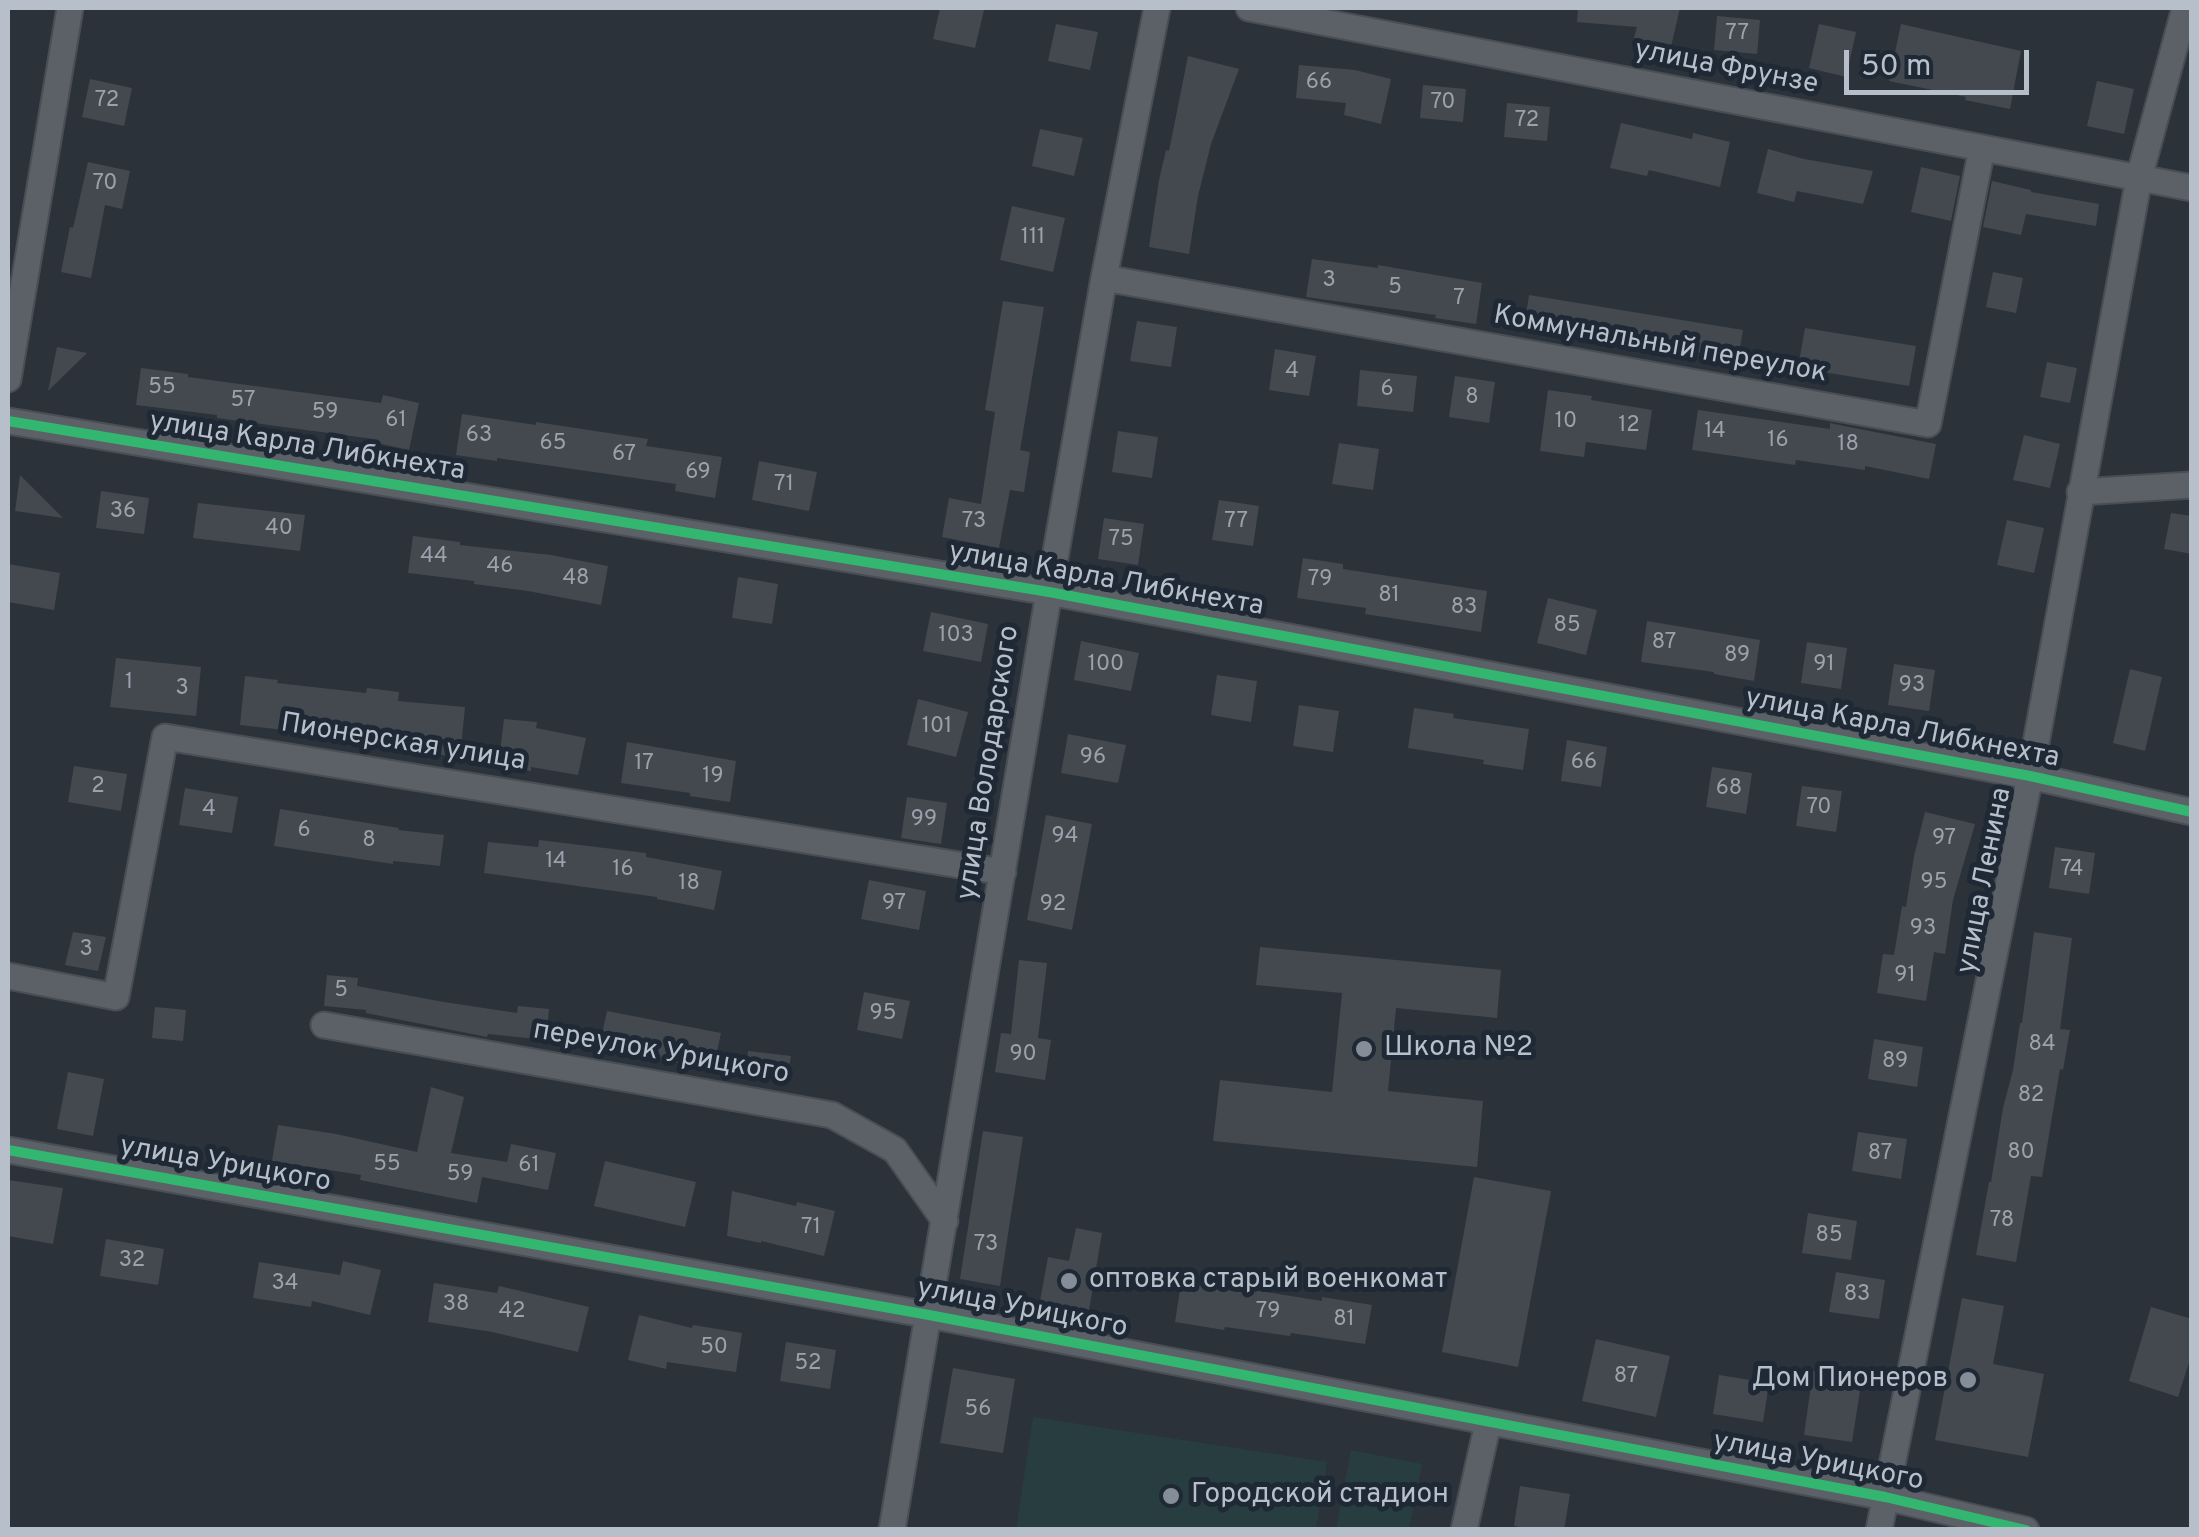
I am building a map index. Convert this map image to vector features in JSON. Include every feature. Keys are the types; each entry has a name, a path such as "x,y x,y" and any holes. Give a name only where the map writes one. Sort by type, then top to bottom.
{"street":[{"path":"8,379 70,8"},
{"name":"улица Володарского","path":"892,1530 1049,592 1104,278 1158,8"},
{"name":"улица Фрунзе","path":"1249,8 2192,188"},
{"name":"улица Ленина","path":"1879,1530 2030,776 2140,178 2184,8"},
{"name":"Коммунальный переулок","path":"1104,278 1928,424 1982,148"},
{"name":"улица Карла Либкнехта","path":"8,421 1049,592 2030,776 2192,812"},
{"path":"2080,492 2192,485"},
{"name":"Пионерская улица","path":"8,976 116,997 165,737 1002,872"},
{"name":"переулок Урицкого","path":"324,1024 832,1116 895,1150 944,1221"},
{"name":"улица Урицкого","path":"8,1150 929,1315 1885,1498 2026,1530"},
{"path":"1464,1530 1488,1423"}],"green space":[{"name":"Городской стадион","path":"1033,1417 1327,1462 1316,1529 1016,1529"},
{"path":"1351,1450 1422,1464 1409,1529 1336,1529"}],"building":[{"path":"940,8 984,10 975,48 933,39"},
{"path":"1578,8 1680,8 1671,47 1634,38 1637,27 1577,22"},
{"path":"1717,16 1760,20 1757,54 1714,50"},
{"path":"1056,24 1098,32 1090,70 1048,61"},
{"path":"1819,24 1856,32 1846,77 1809,68"},
{"path":"1901,24 2021,51 2010,109 1889,81"},
{"path":"1188,56 1239,69 1211,144 1189,254 1149,247 1159,180 1166,150 1169,151"},
{"path":"1299,65 1355,70 1391,79 1381,124 1344,115 1346,103 1296,98"},
{"path":"90,79 132,88 124,126 82,117"},
{"path":"2097,81 2134,89 2124,134 2087,126"},
{"path":"1423,85 1466,89 1463,122 1420,118"},
{"path":"1507,103 1550,107 1547,141 1504,137"},
{"path":"1621,123 1692,139 1693,133 1730,142 1720,187 1649,170 1647,176 1610,168"},
{"path":"1040,129 1083,138 1074,176 1032,166"},
{"path":"1768,149 1873,171 1863,204 1797,191 1794,202 1757,193"},
{"path":"88,162 130,171 122,209 105,205 91,278 61,272"},
{"path":"1921,167 1960,176 1951,221 1911,212"},
{"path":"1992,181 2099,204 2096,226 2026,214 2021,235 1983,227"},
{"path":"1012,206 1065,218 1053,272 1000,260"},
{"path":"1312,259 1378,265 1482,283 1476,324 1306,297"},
{"path":"1993,272 2023,278 2016,313 1986,307"},
{"path":"1529,295 1743,330 1738,359 1524,329"},
{"path":"1003,301 1044,307 1020,450 1030,452 1024,492 1010,490 999,548 942,537 949,498 981,504 995,412 985,410"},
{"path":"1137,321 1177,327 1171,367 1130,361"},
{"path":"1805,328 1916,346 1909,386 1798,368"},
{"path":"57,347 87,353 48,391"},
{"path":"1275,349 1316,356 1309,396 1269,390"},
{"path":"2047,362 2077,368 2070,403 2040,397"},
{"path":"141,368 381,403 383,395 419,403 409,450 373,439 136,405"},
{"path":"1360,370 1417,376 1413,412 1357,406"},
{"path":"1455,376 1495,382 1489,423 1449,417"},
{"path":"1548,390 1652,410 1646,450 1586,442 1584,457 1540,451"},
{"path":"1698,410 1830,429 1830,423 1936,444 1929,479 1865,466 1865,470 1796,460 1795,465 1692,450"},
{"path":"462,414 648,439 646,446 722,457 715,498 675,491 676,484 456,455"},
{"path":"1118,431 1158,437 1152,478 1112,472"},
{"path":"2024,435 2060,444 2050,488 2013,480"},
{"path":"1339,443 1379,449 1373,490 1332,484"},
{"path":"759,461 817,472 809,511 752,500"},
{"path":"20,475 63,518 15,511"},
{"path":"101,491 149,498 144,534 96,528"},
{"path":"1219,500 1259,506 1253,546 1212,540"},
{"path":"198,503 305,515 300,551 193,538"},
{"path":"2171,513 2192,516 2192,554 2164,549"},
{"path":"1104,518 1144,524 1138,565 1098,559"},
{"path":"2007,520 2044,528 2034,573 1997,565"},
{"path":"413,536 608,566 601,605 408,573"},
{"path":"1303,558 1343,564 1343,569 1487,591 1481,632 1365,614 1366,608 1297,598"},
{"path":"8,564 60,573 54,610 8,602"},
{"path":"738,577 778,584 772,624 732,618"},
{"path":"1548,598 1597,610 1586,655 1537,643"},
{"path":"931,612 988,624 981,662 923,651"},
{"path":"1647,621 1760,640 1754,681 1641,662"},
{"path":"1081,641 1139,653 1131,691 1074,680"},
{"path":"1807,642 1847,648 1841,689 1801,683"},
{"path":"116,658 201,667 196,716 110,707"},
{"path":"1894,664 1935,670 1929,711 1888,705"},
{"path":"2130,669 2162,677 2145,751 2113,743"},
{"path":"1217,675 1257,681 1251,722 1211,715"},
{"path":"245,676 366,693 367,688 399,692 398,701 465,707 460,757 427,753 428,745 327,733 327,738 294,735 294,731 240,725"},
{"path":"918,699 968,712 956,757 907,745"},
{"path":"1299,705 1339,711 1333,752 1293,746"},
{"path":"1414,708 1529,729 1523,770 1408,748"},
{"path":"504,719 537,722 536,728 586,738 578,775 531,767 531,771 498,768"},
{"path":"1068,734 1126,745 1118,783 1061,773"},
{"path":"1567,740 1607,747 1601,787 1561,781"},
{"path":"627,742 736,761 730,802 621,783"},
{"path":"74,766 127,774 121,811 68,802"},
{"path":"1712,767 1752,773 1746,814 1706,807"},
{"path":"1802,786 1842,791 1836,832 1796,826"},
{"path":"185,788 238,797 232,833 179,825"},
{"path":"907,797 947,803 941,844 901,838"},
{"path":"280,809 444,835 440,866 393,864 274,846"},
{"path":"1925,812 1975,824 1953,900 1945,954 1934,952 1926,1001 1877,993 1883,954 1894,955"},
{"path":"1046,815 1092,824 1072,930 1027,920"},
{"path":"539,840 646,853 646,857 722,871 714,910 657,897 484,873 488,842 538,847"},
{"path":"2055,847 2095,853 2089,894 2049,888"},
{"path":"869,880 926,891 919,930 861,919"},
{"path":"73,932 106,937 98,971 65,965"},
{"path":"2034,932 2072,938 2060,1029 2070,1030 2042,1177 2031,1176 2016,1262 1976,1255 2022,1023"},
{"name":"Школа №2","path":"1260,947 1501,970 1497,1018 1396,1008 1388,1091 1483,1101 1477,1167 1213,1141 1220,1080 1332,1092 1342,993 1256,985"},
{"path":"1019,960 1047,963 1038,1038 1051,1040 1045,1080 995,1072 1001,1033 1011,1034"},
{"path":"327,975 358,978 357,986 444,1002 517,1013 518,1006 549,1009 546,1040 488,1034 487,1037 366,1010 324,1006"},
{"path":"864,992 910,1001 902,1039 857,1030"},
{"path":"155,1007 186,1010 183,1041 152,1038"},
{"path":"607,1011 721,1033 713,1070 599,1048"},
{"path":"1874,1039 1923,1047 1917,1087 1868,1079"},
{"path":"748,1051 791,1056 787,1078 746,1070"},
{"path":"68,1072 104,1079 93,1136 57,1129"},
{"path":"431,1087 464,1097 451,1153 507,1162 511,1144 556,1153 548,1190 482,1177 477,1203 360,1180 361,1175 272,1161 278,1125 417,1152"},
{"path":"983,1131 1023,1137 1000,1286 960,1279"},
{"path":"1858,1132 1907,1139 1901,1179 1852,1171"},
{"path":"605,1161 696,1182 685,1227 594,1206"},
{"path":"1474,1177 1551,1191 1518,1367 1442,1352"},
{"path":"8,1180 63,1188 53,1244 8,1236"},
{"path":"732,1191 835,1211 824,1256 727,1236"},
{"path":"1808,1213 1857,1221 1851,1260 1802,1253"},
{"name":"оптовка старый военкомат","path":"1076,1228 1102,1233 1089,1310 1040,1301 1048,1257 1069,1261"},
{"path":"106,1239 164,1249 158,1285 100,1276"},
{"path":"343,1261 381,1270 370,1315 312,1301 311,1307 253,1298 259,1262 340,1275"},
{"path":"1836,1272 1885,1280 1879,1319 1829,1312"},
{"path":"434,1283 497,1293 499,1286 589,1307 578,1352 428,1322"},
{"path":"1181,1283 1372,1305 1365,1344 1175,1322"},
{"name":"Дом Пионеров","path":"1962,1298 2004,1306 1993,1364 2044,1374 2028,1457 1935,1440"},
{"path":"2151,1307 2192,1319 2192,1353 2178,1397 2129,1381"},
{"path":"639,1315 692,1328 693,1325 742,1333 736,1372 667,1362 666,1369 628,1360"},
{"path":"1596,1339 1670,1356 1656,1417 1582,1401"},
{"path":"786,1342 836,1350 830,1389 780,1381"},
{"path":"953,1368 1015,1379 1003,1453 940,1443"},
{"path":"1813,1371 1862,1378 1852,1442 1804,1435"},
{"path":"1719,1375 1769,1383 1763,1422 1713,1414"},
{"path":"1520,1486 1570,1494 1564,1530 1514,1526"}],"cycle path":[{"path":"8,421 1049,592 2030,776 2192,812"},
{"path":"8,1150 929,1315 1885,1497 2026,1530"}],"place":[{"name":"Школа №2","path":"1364,1049"},
{"name":"оптовка старый военкомат","path":"1069,1281"},
{"name":"Дом Пионеров","path":"1968,1380"},
{"name":"Городской стадион","path":"1171,1496"}]}
